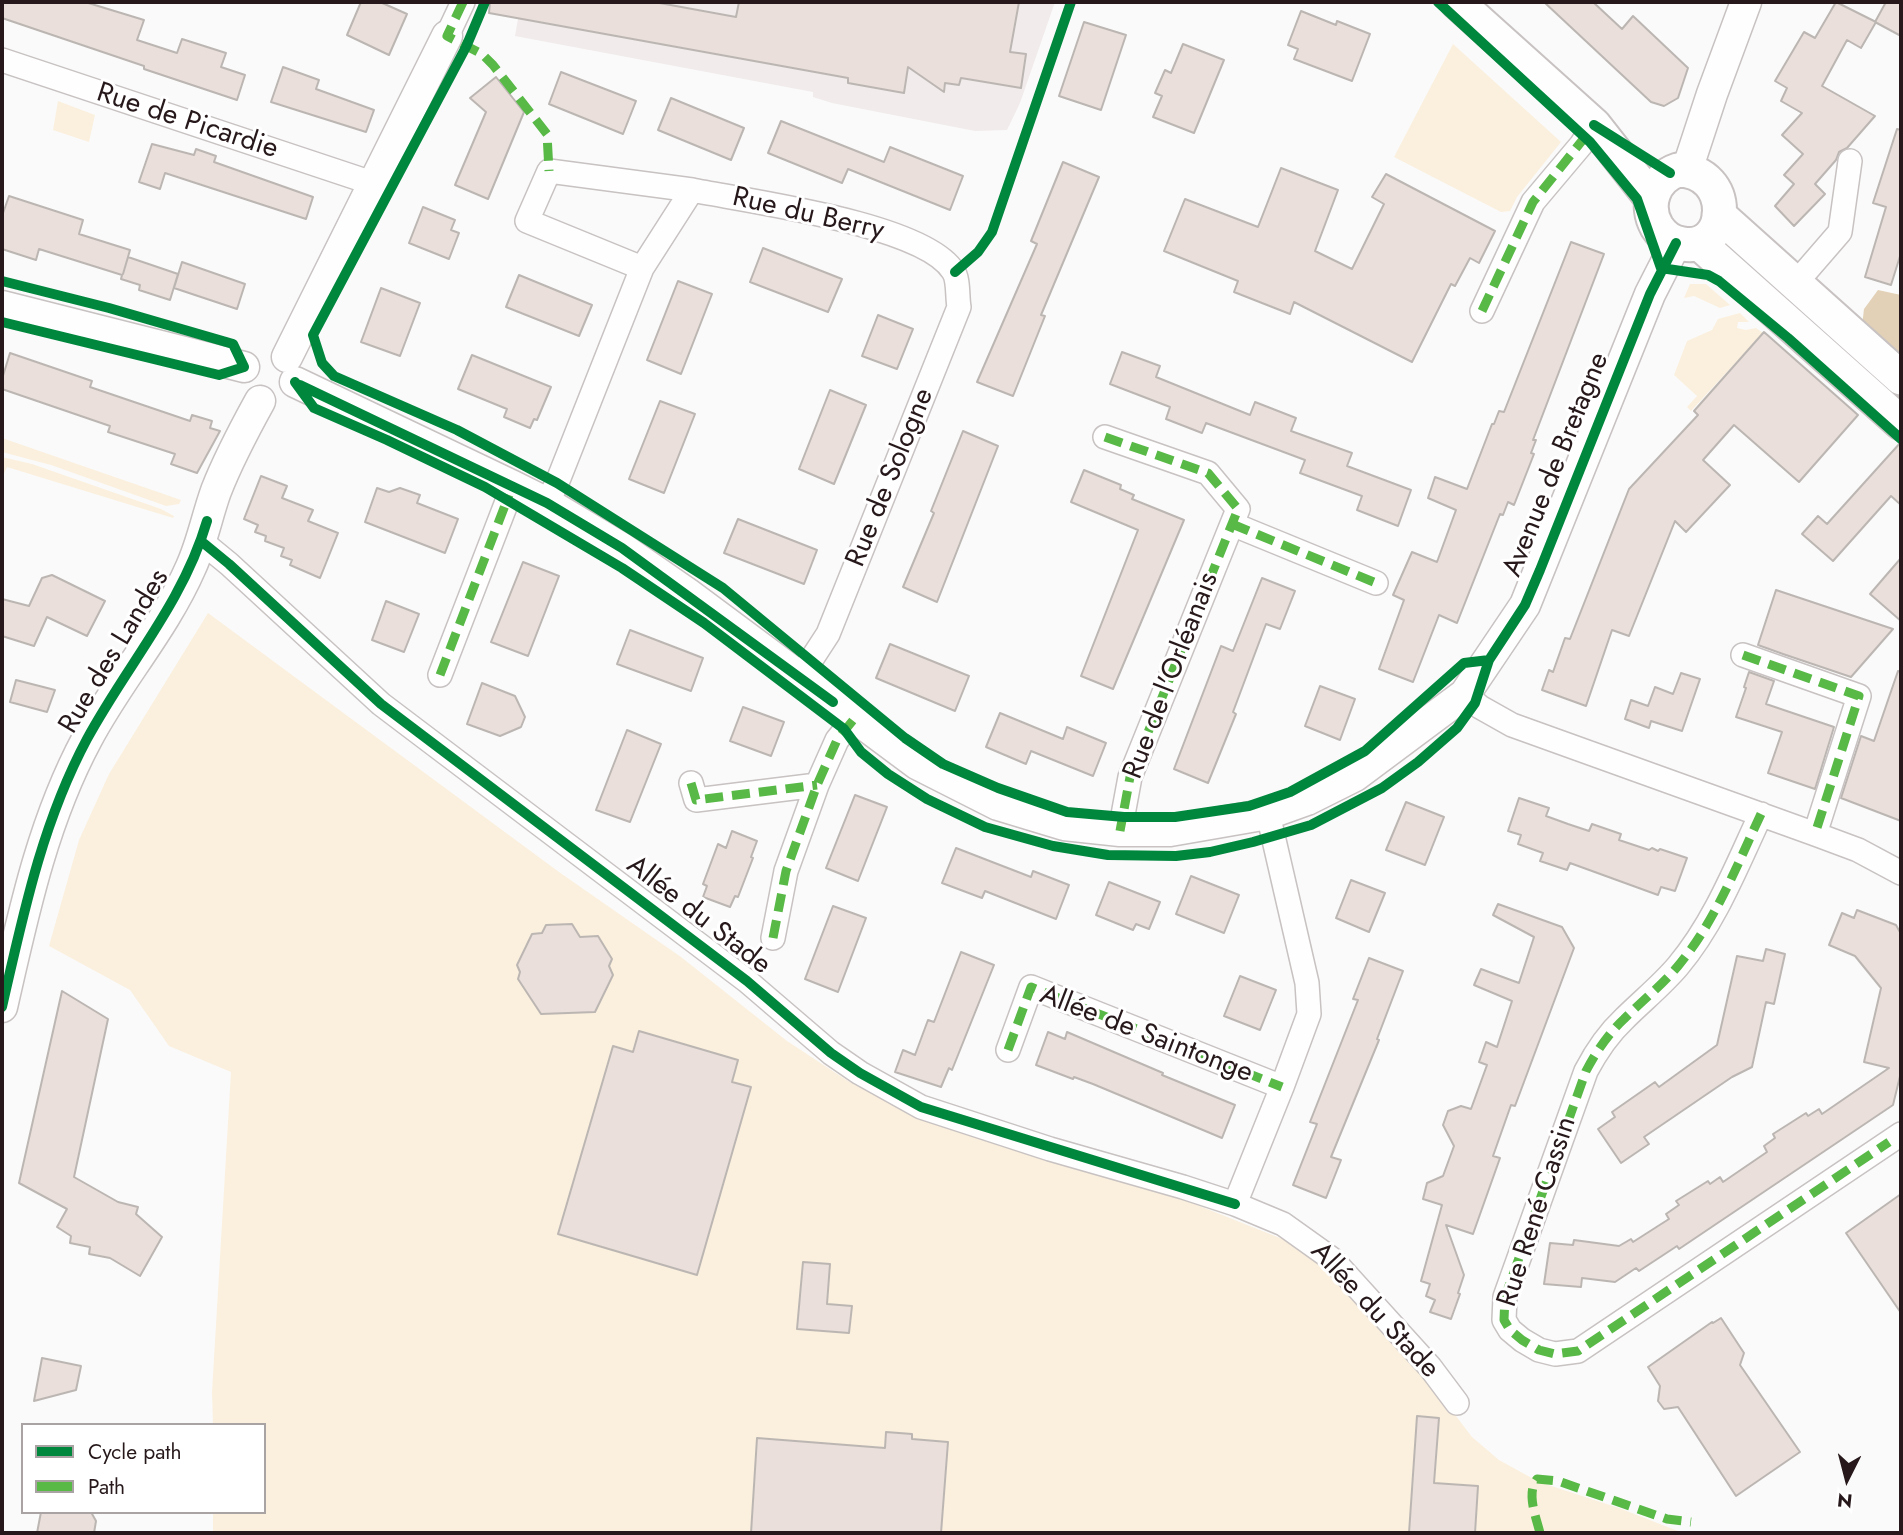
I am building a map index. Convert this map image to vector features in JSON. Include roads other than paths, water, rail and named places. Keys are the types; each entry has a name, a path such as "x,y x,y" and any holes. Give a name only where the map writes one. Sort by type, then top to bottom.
{"main road":[{"path":"1457,2 1594,125 1670,181 1703,177 1714,188 1720,203 1713,232 1688,243"},
{"path":"1670,181 1654,222 1659,231 1688,243 1901,423"},
{"path":"1718,215 1901,378"}],"street":[{"path":"291,370 280,351 265,350 249,359 243,374 247,389 260,401 275,402 284,398 291,370 372,183 463,2"},
{"path":"1670,181 1712,94 1746,2"},
{"name":"Rue de Picardie","path":"2,60 372,183"},
{"path":"1482,311 1533,201 1581,145 1594,125"},
{"path":"1795,284 1840,232 1850,161"},
{"name":"Rue du Berry","path":"642,268 527,221 549,171 692,190 873,226 913,241 940,258 955,272"},
{"name":"Rue du Berry","path":"547,503 642,268 692,190"},
{"name":"Avenue de Bretagne","path":"291,370 547,503 622,548 917,764 998,805 1064,825 1120,831 1170,831 1268,814 1307,800 1355,776 1465,694 1525,605 1650,294 1688,243"},
{"name":"Rue de Sologne","path":"800,677 828,634 959,307 955,272"},
{"path":"2,306 244,367"},
{"name":"Rue des Landes","path":"2,1007 23,911 54,812 86,741 177,596 201,541 226,467 260,401"},
{"path":"1105,437 1208,474 1238,509 1232,524 1376,583"},
{"path":"440,675 513,486"},
{"name":"Rue de l'Orléanais","path":"1120,831 1130,777 1232,524"},
{"name":"Allée du Stade","path":"201,541 381,704 747,981 831,1053 860,1073 920,1107 1235,1204 1283,1224 1332,1259 1422,1358 1457,1403"},
{"path":"1743,655 1859,696 1815,834"},
{"path":"1465,694 1480,707 1512,725 1858,850 1901,873"},
{"path":"773,938 786,871 817,785 837,740 854,719"},
{"path":"691,783 696,800 817,785"},
{"path":"1235,1204 1309,1014 1307,983 1268,814"},
{"name":"Rue René Cassin","path":"1761,814 1731,880 1697,942 1656,989 1622,1020 1597,1051 1586,1071 1505,1297 1504,1320 1510,1330 1539,1350 1555,1354 1578,1351 1895,1138"},
{"name":"Allée de Saintonge","path":"1008,1050 1031,986 1282,1087"}]}
